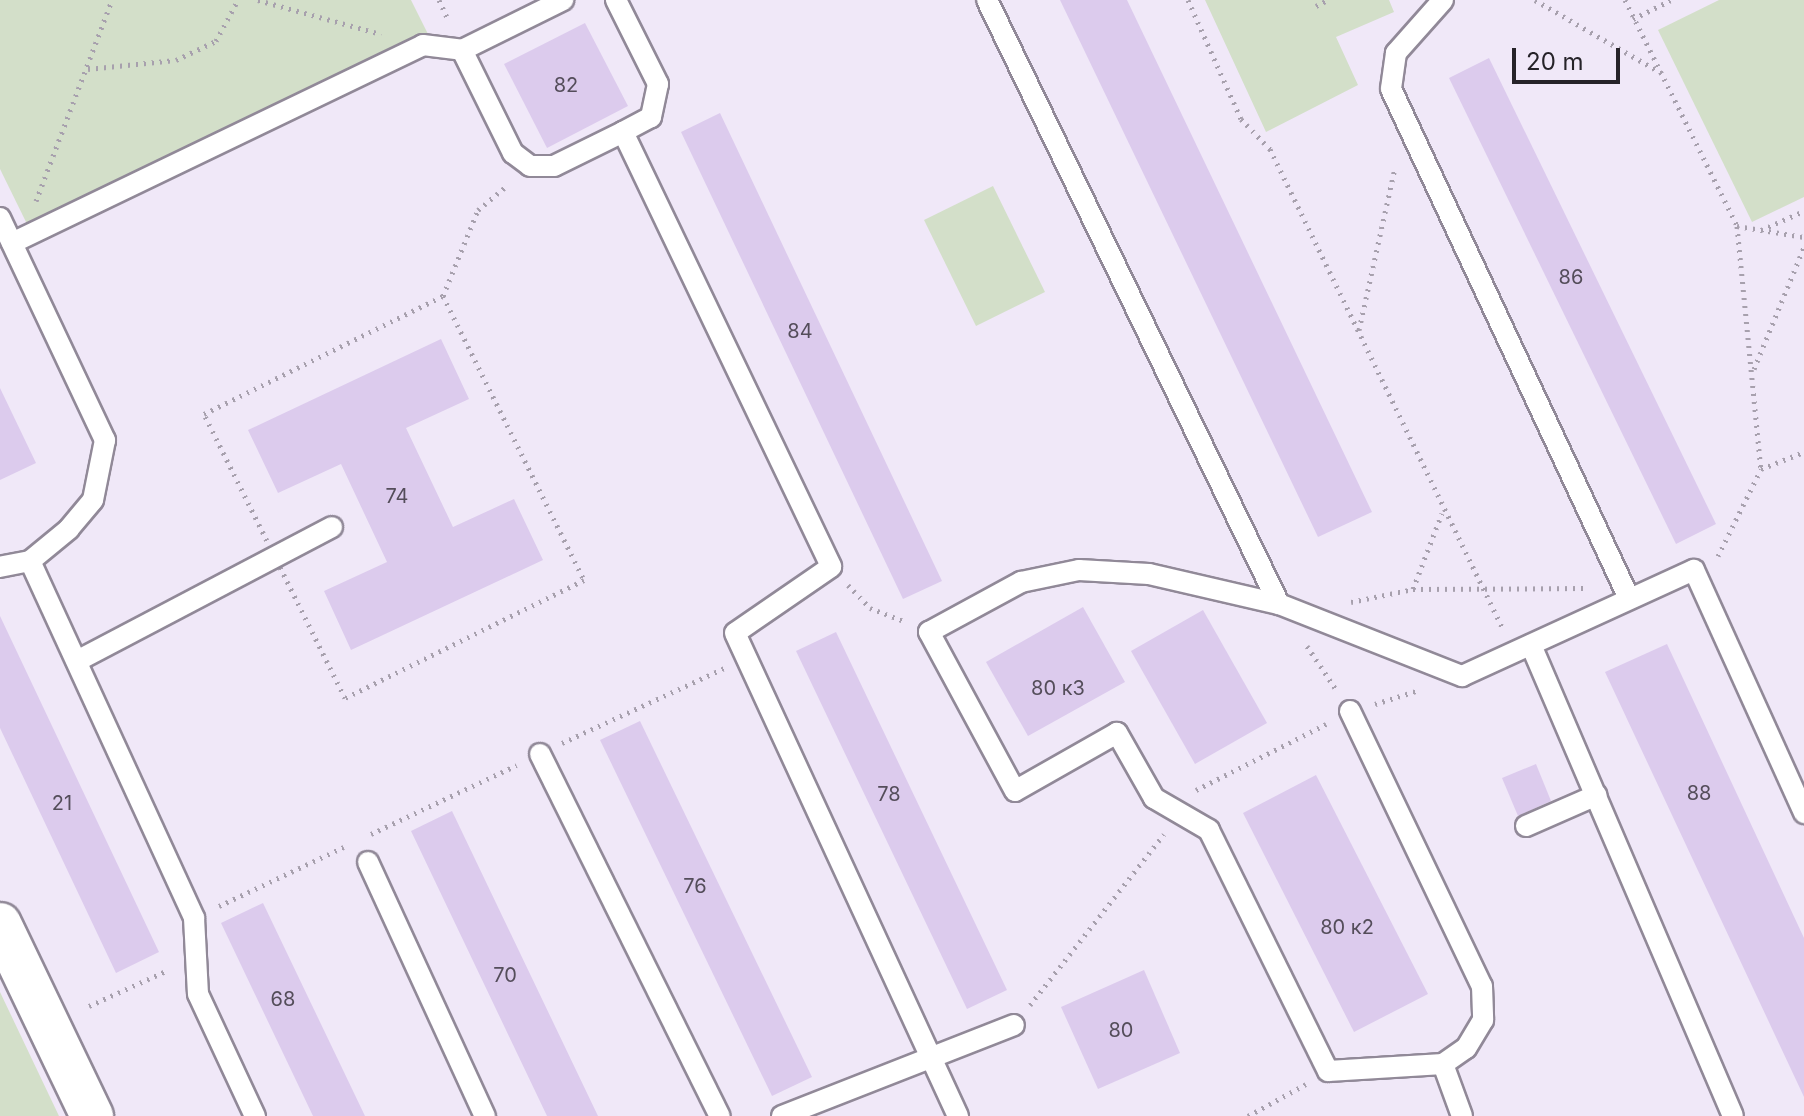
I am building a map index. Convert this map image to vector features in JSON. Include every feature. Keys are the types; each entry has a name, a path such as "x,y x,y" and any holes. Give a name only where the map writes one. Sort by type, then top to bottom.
{"street":[{"path":"0,924 92,1116"}],"lane":[{"path":"17,240 423,45 462,50 563,0"},
{"path":"462,50 513,153 530,166 554,166 651,117 658,84 616,0"},
{"path":"987,0 1279,604"},
{"path":"1443,0 1396,53 1391,89 1628,596"},
{"path":"623,132 831,567 735,633 958,1116"},
{"path":"0,218 17,240 105,440 93,500 30,561 0,567"},
{"path":"77,661 274,554 332,527"},
{"path":"30,561 194,918 198,994 255,1116"},
{"path":"1350,711 1482,986 1483,1020 1466,1048 1443,1064 1328,1071 1209,830 1154,798 1117,733 1015,791 929,632 1021,582 1079,570 1149,574 1279,604 1462,676 1628,596 1694,570 1798,782 1804,813"},
{"path":"1531,645 1733,1116"},
{"path":"540,754 720,1116"},
{"path":"1526,826 1597,795"},
{"path":"368,862 485,1116"},
{"path":"782,1116 929,1054 1014,1025"},
{"path":"1443,1064 1462,1116"}],"path":[{"path":"17,240 88,69 112,0"},
{"path":"88,69 176,60 216,41 238,0"},
{"path":"258,0 423,45"},
{"path":"1188,0 1241,119 1270,149 1359,330 1442,513 1505,633"},
{"path":"1316,6 1328,0"},
{"path":"1535,0 1664,74"},
{"path":"1625,0 1737,226 1761,469 1718,557 1694,570"},
{"path":"1633,19 1671,0"},
{"path":"1359,330 1397,161"},
{"path":"443,296 584,580 345,698 204,414 443,296 478,210 530,166"},
{"path":"1760,230 1804,211"},
{"path":"1737,226 1804,237"},
{"path":"1753,370 1804,247"},
{"path":"1761,469 1804,452"},
{"path":"1413,589 1442,513"},
{"path":"831,567 870,608 929,632"},
{"path":"1340,605 1413,589 1483,591 1601,587"},
{"path":"1279,604 1350,711"},
{"path":"194,918 747,658"},
{"path":"1014,1025 1198,787 1350,711 1462,676"},
{"path":"89,1006 195,957"},
{"path":"1248,1116 1318,1077"}],"green space":[{"path":"0,0 411,0 428,34 27,224 0,169"},
{"path":"1205,0 1389,0 1394,12 1336,37 1358,85 1266,132"},
{"path":"1719,0 1804,0 1804,197 1752,222 1658,30"},
{"path":"993,186 1045,292 976,326 924,220"},
{"path":"0,992 59,1116 0,1116"}],"building":[{"path":"1060,0 1127,0 1372,512 1318,537"},
{"path":"585,23 628,106 547,148 504,64"},
{"path":"1489,58 1716,524 1676,544 1449,78"},
{"path":"720,113 942,581 903,599 681,132"},
{"path":"441,339 469,399 406,428 453,527 514,499 543,560 351,650 324,591 387,562 341,464 278,493 248,430"},
{"path":"0,388 36,463 0,480"},
{"path":"1083,607 1125,682 1028,736 986,662"},
{"path":"1203,610 1267,723 1195,764 1131,651"},
{"path":"0,616 159,952 116,973 0,728"},
{"path":"836,632 1007,990 967,1009 796,651"},
{"path":"1667,644 1804,938 1804,1097 1605,672"},
{"path":"640,721 812,1077 772,1096 600,740"},
{"path":"1536,764 1551,801 1518,816 1502,778"},
{"path":"1316,775 1428,994 1354,1032 1243,813"},
{"path":"452,811 598,1116 547,1116 411,831"},
{"path":"263,903 365,1116 313,1116 221,923"},
{"path":"1144,970 1180,1053 1098,1089 1061,1007"}]}
